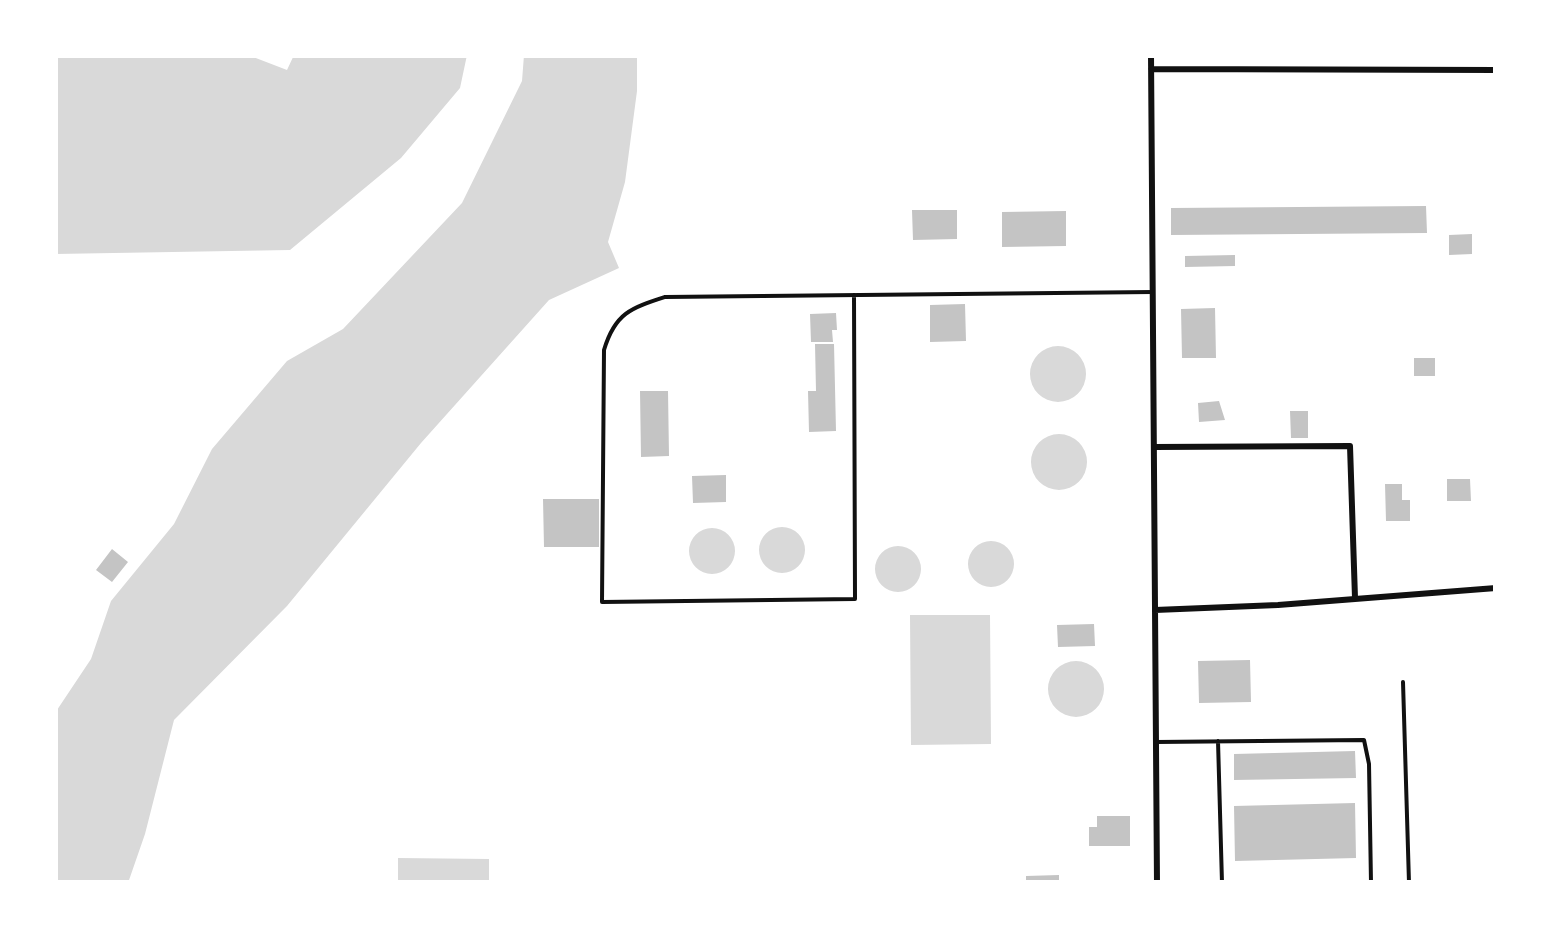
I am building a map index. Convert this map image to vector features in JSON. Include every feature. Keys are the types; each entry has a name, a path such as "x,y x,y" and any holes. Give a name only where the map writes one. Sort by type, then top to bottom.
{"street":[{"path":"1150,55 1157,883"},
{"path":"1151,69 1496,70"},
{"path":"1154,446 1350,446 1356,598"},
{"path":"1155,610 1496,588"}],"lane":[{"path":"854,296 855,599 602,602 604,350 610,329 630,308 666,297 1152,292"},
{"path":"1403,682 1409,883"},
{"path":"1156,742 1364,740 1369,764 1371,883"},
{"path":"1218,741 1222,883"}],"shaded area":[{"path":"55,55 248,55 287,70 294,55 467,55 460,88 401,158 290,250 55,254"},
{"path":"524,55 637,55 637,91 625,182 608,242 619,268 549,300 421,443 287,606 174,720 145,834 128,883 55,883 55,713 91,659 111,601 174,524 212,449 287,361 343,329 462,203 522,81"},
{"path":"1058,346 1078,354 1086,374 1078,394 1058,402 1038,394 1030,374 1038,354"},
{"path":"1059,434 1079,442 1087,462 1079,482 1059,490 1039,482 1031,462 1039,442"},
{"path":"782,527 799,533 805,550 799,567 782,573 765,567 759,550 765,533"},
{"path":"712,528 729,534 735,551 729,568 712,574 695,568 689,551 695,534"},
{"path":"991,541 1008,547 1014,564 1008,581 991,587 974,581 968,564 974,547"},
{"path":"898,546 915,552 921,569 915,586 898,592 881,586 875,569 881,552"},
{"path":"910,615 990,615 991,744 911,745"},
{"path":"1076,661 1096,669 1104,689 1096,709 1076,717 1056,709 1048,689 1056,669"},
{"path":"398,858 489,859 489,883 398,883"}],"building":[{"path":"1426,206 1427,233 1171,235 1171,208"},
{"path":"912,210 957,210 957,239 913,240"},
{"path":"1066,211 1066,246 1002,247 1002,212"},
{"path":"1472,234 1472,254 1449,255 1449,235"},
{"path":"1235,255 1235,266 1185,267 1185,256"},
{"path":"965,304 966,341 930,342 930,305"},
{"path":"1215,308 1216,358 1182,358 1181,309"},
{"path":"836,313 833,342 811,342 810,314"},
{"path":"815,344 834,344 836,431 809,432 808,391 816,391"},
{"path":"1414,358 1435,358 1435,376 1414,376"},
{"path":"640,391 668,391 669,456 641,457"},
{"path":"1219,401 1225,420 1199,422 1198,403"},
{"path":"1290,411 1308,411 1308,438 1291,438"},
{"path":"726,475 726,502 693,503 692,476"},
{"path":"1447,479 1470,479 1471,501 1447,501"},
{"path":"1385,484 1402,484 1402,500 1410,500 1410,521 1386,521"},
{"path":"543,499 599,499 599,547 544,547"},
{"path":"112,549 128,562 112,582 96,570"},
{"path":"1094,624 1095,646 1058,647 1057,625"},
{"path":"1250,660 1251,702 1199,703 1198,661"},
{"path":"1355,751 1356,778 1234,780 1234,754"},
{"path":"1355,803 1356,858 1235,861 1234,806"},
{"path":"1097,816 1130,816 1130,846 1089,846 1089,827 1097,827"},
{"path":"1059,875 1059,883 1026,883 1026,876"}]}
